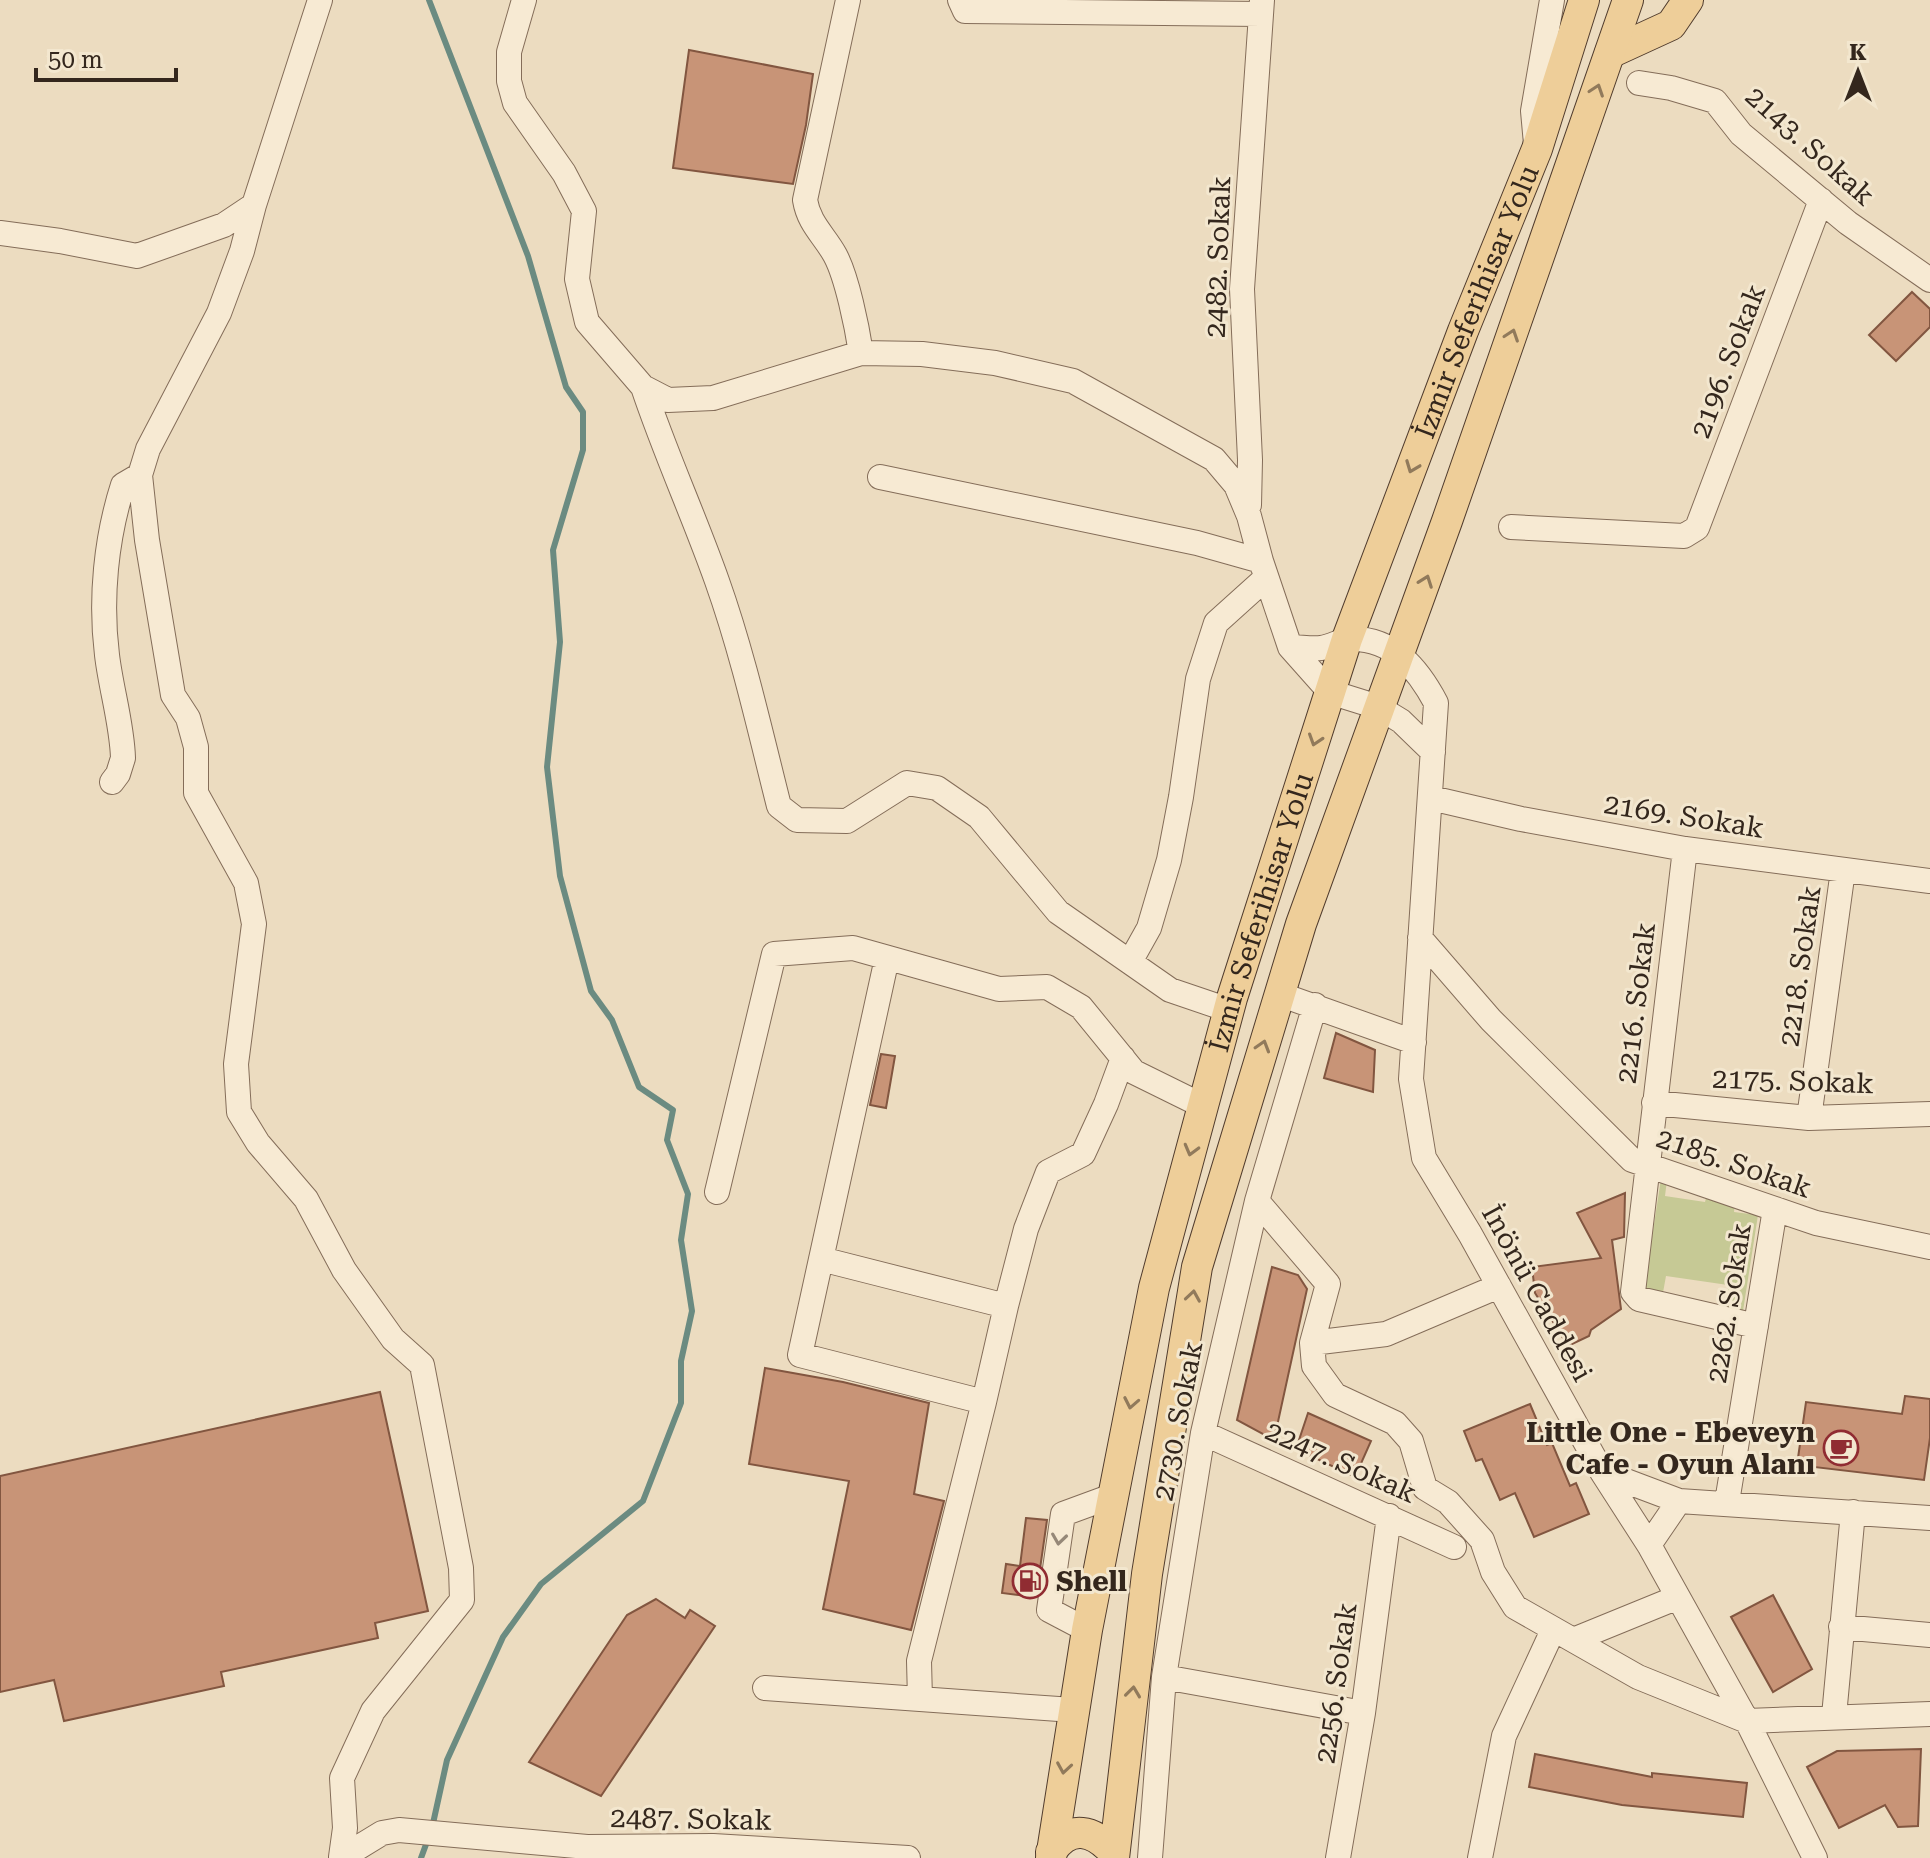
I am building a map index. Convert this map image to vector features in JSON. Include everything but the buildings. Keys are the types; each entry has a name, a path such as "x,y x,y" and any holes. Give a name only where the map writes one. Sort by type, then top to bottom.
{"main road":[{"name":"İzmir Seferihisar Yolu","path":"1051,1855 1087,1630 1154,1288 1229,1010 1347,639 1463,331 1537,149 1584,0"},
{"name":"İzmir Seferihisar Yolu","path":"1116,1856 1147,1574 1197,1267 1301,924 1628,0"},
{"path":"1610,53 1671,25 1688,0"},
{"path":"1051,1855 1066,1837 1086,1833 1097,1836 1116,1856"}],"street":[{"path":"320,0 242,251 219,313 148,449 140,475 147,540 173,695 188,718 196,747 196,793 246,883 254,924 236,1064 239,1112 258,1143 306,1199 344,1270 393,1339 422,1365 461,1568 462,1600 373,1711 342,1778 345,1828 341,1857"},
{"path":"524,0 509,52 509,81 515,103 564,173 584,211 577,279 587,322 643,387 668,400 713,398 861,353 922,354 995,363 1073,381 1214,459 1236,485 1249,516 1263,570 1290,647 1330,692 1378,707 1401,721 1433,752"},
{"path":"848,0 805,200 810,219 839,263 858,328 861,353"},
{"path":"960,0 965,11 1262,7"},
{"path":"1537,149 1533,111 1552,0"},
{"name":"2482. Sokak","path":"1249,516 1250,460 1242,289 1262,7"},
{"name":"2143. Sokak","path":"1639,83 1671,88 1715,101 1741,134 1848,223 1930,280"},
{"name":"2196. Sokak","path":"1511,527 1684,536 1697,528 1821,200"},
{"path":"0,233 137,256 224,225 254,205"},
{"path":"643,387 663,448 718,583 779,806 797,820 847,821 907,783 937,788 979,817 1058,912 1170,990 1229,1010"},
{"path":"112,782 123,758 107,653 104,595 123,485 140,475"},
{"path":"880,477 1197,543 1263,570"},
{"path":"1130,962 1149,928 1169,860 1198,679 1216,623 1263,570"},
{"path":"1290,647 1322,648 1347,639 1375,641 1399,654"},
{"name":"İnönü Caddesi","path":"1399,654 1422,677 1436,703 1411,1079 1424,1158 1602,1472 1649,1545 1747,1721 1815,1858"},
{"name":"2169. Sokak","path":"1431,798 1521,819 1685,849 1930,881"},
{"name":"2216. Sokak","path":"1685,849 1633,1292 1639,1299 1756,1326"},
{"name":"2218. Sokak","path":"1809,1118 1843,870"},
{"name":"2185. Sokak","path":"1420,938 1491,1020 1632,1160 1816,1223 1930,1247"},
{"path":"717,1192 774,954 853,948 999,989 1047,987 1081,1007 1134,1072 1203,1106"},
{"path":"887,958 800,1355 984,1402"},
{"path":"1279,994 1414,1042"},
{"name":"2730. Sokak","path":"1150,1858 1164,1677 1203,1433 1257,1201 1315,1005"},
{"path":"920,1699 919,1661 1026,1229 1048,1172 1083,1154 1123,1058"},
{"name":"2175. Sokak","path":"1654,1103 1809,1118 1930,1114"},
{"path":"1257,1201 1328,1284 1312,1343 1314,1366 1335,1395 1395,1423 1411,1441 1425,1488 1448,1502 1482,1540 1493,1572 1515,1607 1638,1677 1747,1721 1930,1714"},
{"name":"2262. Sokak","path":"1727,1502 1775,1209"},
{"path":"821,1259 1006,1306"},
{"path":"1312,1343 1386,1334 1499,1286"},
{"name":"2247. Sokak","path":"1203,1433 1454,1547"},
{"path":"1602,1472 1679,1501 1930,1518"},
{"path":"1087,1630 1049,1610 1063,1514 1112,1496"},
{"path":"1649,1545 1679,1501"},
{"path":"1834,1716 1853,1512"},
{"name":"2256. Sokak","path":"1338,1858 1363,1713 1389,1516"},
{"path":"1480,1858 1504,1736 1563,1635 1676,1598"},
{"path":"1841,1627 1930,1635"},
{"path":"1164,1677 1363,1713"},
{"path":"765,1688 1073,1710"},
{"name":"2487. Sokak","path":"341,1857 382,1833 399,1830 587,1847 713,1846 908,1858"},
{"path":"567,1858 616,1847"}],"green space":[{"path":"1661,1179 1667,1180 1665,1196 1705,1202 1708,1190 1736,1194 1734,1212 1758,1215 1743,1311 1725,1308 1728,1285 1666,1276 1662,1298 1643,1295"}],"waterway":[{"path":"429,0 528,256 566,387 583,412 583,450 553,550 560,642 547,767 560,876 591,991 612,1020 639,1087 673,1110 667,1140 688,1194 681,1240 692,1311 681,1361 681,1403 643,1501 541,1584 503,1637 447,1760 432,1828"},
{"path":"421,1858 428,1839"}],"place":[{"name":"Little One - Ebeveyn Cafe - Oyun Alanı","path":"1841,1448"},
{"name":"Shell","path":"1030,1581"}]}
